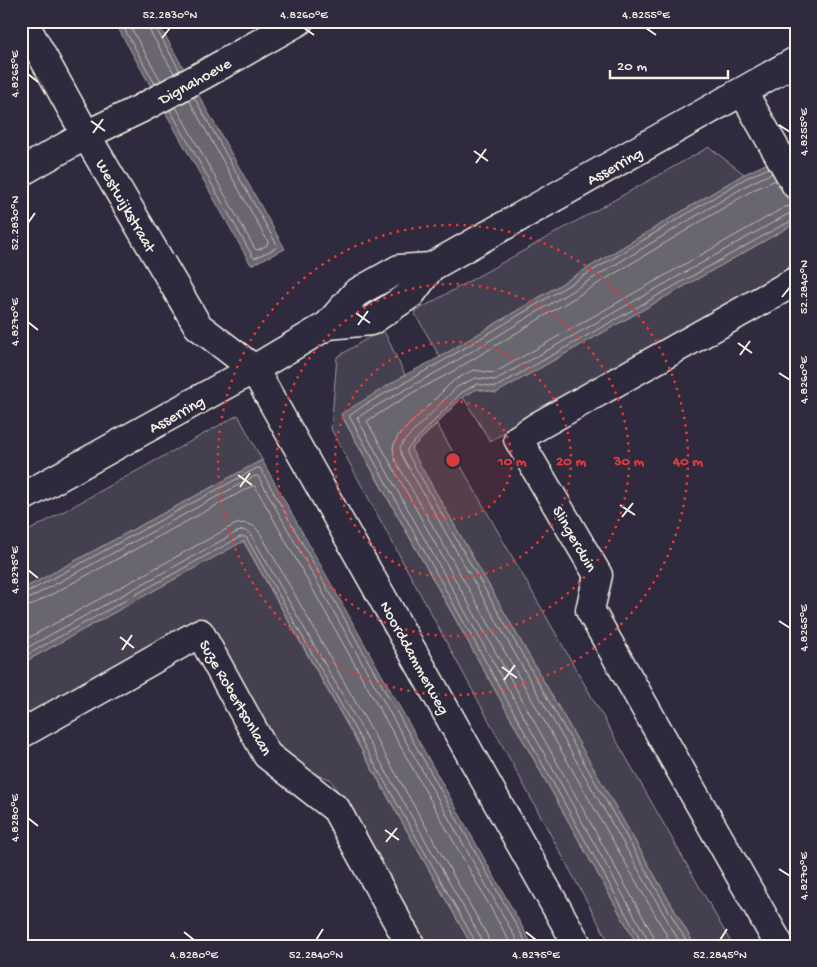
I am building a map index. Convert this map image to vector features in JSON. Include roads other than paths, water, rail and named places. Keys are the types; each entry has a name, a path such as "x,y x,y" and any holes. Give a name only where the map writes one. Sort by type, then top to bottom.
{"street":[{"name":"Westwijkstraat","path":"23,21 86,135 198,326 254,369"},
{"name":"Dignahoeve","path":"21,172 86,135 205,74 299,21"},
{"name":"Asserring","path":"21,498 254,369 328,325 371,321 411,294 431,267 796,61"},
{"path":"742,92 796,185"},
{"name":"Slingerduin","path":"780,946 590,610 598,576 518,439 796,281"},
{"name":"Noorddammerweg","path":"254,369 578,946"},
{"name":"Suze Robertsonlaan","path":"21,734 200,633 267,755 336,809 411,946"}],"water":[{"path":"114,21 157,21 285,249 251,265"},
{"path":"796,150 796,223 496,393 477,389 463,397 411,449 695,946 638,946 341,414 405,375 440,357 744,174"},
{"path":"262,460 533,946 472,946 244,541 21,664 21,590"}]}
